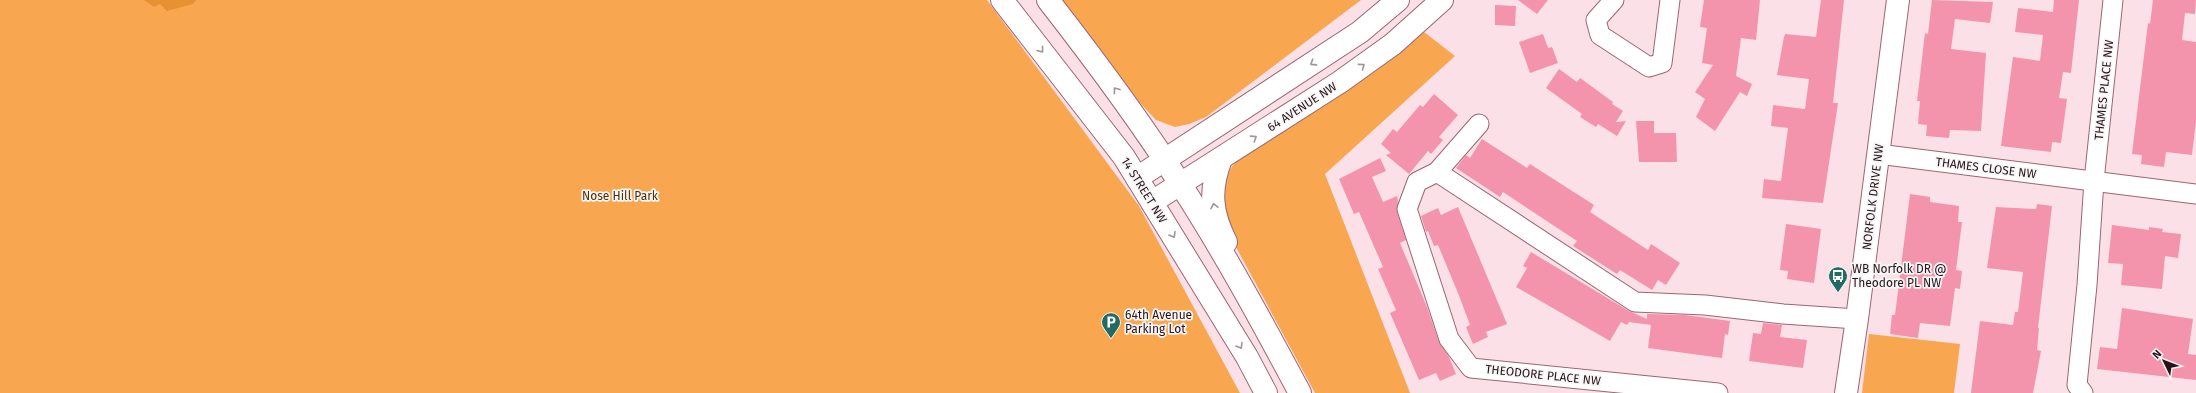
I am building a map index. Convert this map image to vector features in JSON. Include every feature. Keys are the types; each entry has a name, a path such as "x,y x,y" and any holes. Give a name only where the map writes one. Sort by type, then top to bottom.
{"main road":[{"name":"14 STREET NW","path":"1002,0 1114,144 1137,178 1247,357 1266,393"},
{"path":"1048,0 1139,121 1180,183 1260,319 1300,393"},
{"path":"1137,178 1360,32 1398,0"},
{"name":"64 AVENUE NW","path":"1152,202 1340,82 1387,48 1442,0"},
{"name":"NORFOLK DRIVE NW","path":"1846,393 1898,0"},
{"path":"1139,121 1150,130 1167,136 1180,136 1240,110"},
{"path":"1221,159 1212,194 1218,226 1258,304 1260,319"}],"street":[{"path":"1614,0 1596,20 1600,34 1649,67 1662,63 1670,0"},
{"name":"THAMES PLACE NW","path":"2094,181 2114,0"},
{"path":"1479,124 1437,172 1635,302 1705,306 1783,314 1857,319"},
{"name":"THAMES CLOSE NW","path":"1878,154 2196,194"},
{"name":"THEODORE PLACE NW","path":"1437,172 1417,182 1406,209 1449,339 1471,368 1718,393"},
{"path":"2083,393 2077,386 2087,285 2094,181"}],"green space":[{"name":"Nose Hill Park","path":"0,0 987,0 1139,206 1240,393 0,393"},
{"path":"1061,0 1361,0 1206,117 1189,124 1175,127 1156,120 1139,102"},
{"path":"1424,32 1455,56 1325,174 1410,393 1315,393 1230,236 1220,183 1237,160 1339,95"},
{"path":"1869,334 1960,344 1954,393 1862,393"}],"shaded area":[{"path":"144,0 196,0 193,4 167,11 160,4 154,7"}],"building":[{"path":"1518,0 1548,0 1537,14"},
{"path":"1704,0 1760,0 1756,40 1741,38 1736,76 1752,84 1747,96 1740,92 1715,131 1696,117 1705,99 1695,92 1713,65 1702,63 1707,28 1700,27"},
{"path":"1821,0 1844,0 1833,103 1838,103 1823,203 1762,198 1764,179 1781,181 1788,128 1771,126 1773,105 1805,109 1809,79 1777,75 1784,37 1785,34 1816,37"},
{"path":"1932,0 1993,2 1990,23 1955,19 1951,49 1986,53 1981,131 1950,130 1949,138 1926,136 1927,125 1918,124 1920,101 1917,101 1925,33 1928,34"},
{"path":"2054,0 2079,0 2071,73 2063,72 2059,98 2067,99 2061,143 2052,142 2051,152 2001,146 2013,57 2040,61 2043,35 2015,32 2018,8 2053,12"},
{"path":"2153,0 2196,0 2195,14 2185,13 2182,40 2196,42 2196,121 2192,155 2166,152 2164,167 2141,164 2142,155 2132,154 2148,23 2150,24"},
{"path":"1495,5 1516,6 1515,26 1495,25"},
{"path":"1543,34 1548,48 1552,47 1558,63 1530,73 1519,42"},
{"path":"1559,69 1577,82 1580,78 1623,111 1616,122 1626,121 1617,136 1598,124 1596,127 1580,117 1582,114 1546,88"},
{"path":"1434,94 1458,115 1439,137 1443,140 1431,154 1428,151 1409,174 1386,155 1391,153 1381,144 1393,129 1397,132 1420,105 1423,107"},
{"path":"1636,121 1654,121 1654,133 1676,133 1677,162 1639,162"},
{"path":"1482,139 1527,168 1530,164 1594,205 1590,212 1648,250 1651,244 1680,263 1666,285 1658,280 1652,290 1620,270 1617,274 1573,246 1577,241 1503,192 1500,197 1456,168 1466,155 1470,158"},
{"path":"1380,158 1386,171 1372,177 1383,202 1397,196 1397,212 1406,240 1400,243 1427,307 1439,342 1449,357 1456,374 1440,381 1436,373 1419,380 1390,313 1396,310 1378,269 1383,267 1359,212 1354,214 1339,179"},
{"path":"1910,194 1930,197 1930,202 1959,206 1958,222 1962,222 1956,270 1962,271 1960,289 1955,288 1950,326 1920,323 1918,338 1890,334 1892,315 1895,315"},
{"path":"2037,204 2052,206 2038,328 2037,350 2041,351 2033,393 1971,393 1980,321 2013,325 2015,312 2018,312 2023,272 1987,268 1996,207 2036,209"},
{"path":"1458,207 1507,324 1486,332 1488,337 1473,344 1466,327 1470,325 1458,293 1438,245 1434,246 1428,231 1426,232 1421,216 1438,208 1441,215"},
{"path":"1786,224 1821,229 1814,283 1787,279 1788,271 1780,270"},
{"path":"2112,225 2149,230 2149,227 2163,229 2162,232 2181,234 2178,258 2165,256 2162,289 2121,285 2123,264 2108,263"},
{"path":"1531,252 1629,311 1647,319 1647,314 1685,315 1730,321 1728,335 1725,334 1722,358 1648,348 1651,325 1629,322 1627,325 1621,322 1610,341 1516,287 1527,268 1523,266"},
{"path":"2122,308 2193,319 2188,354 2196,355 2196,380 2097,369 2100,347 2117,349"},
{"path":"1763,323 1782,325 1780,337 1807,340 1803,368 1749,361 1753,333 1761,334"}],"place":[{"name":"WB Norfolk DR @ Theodore PL NW","path":"1838,293"},
{"name":"64th Avenue Parking Lot","path":"1111,339"}]}
